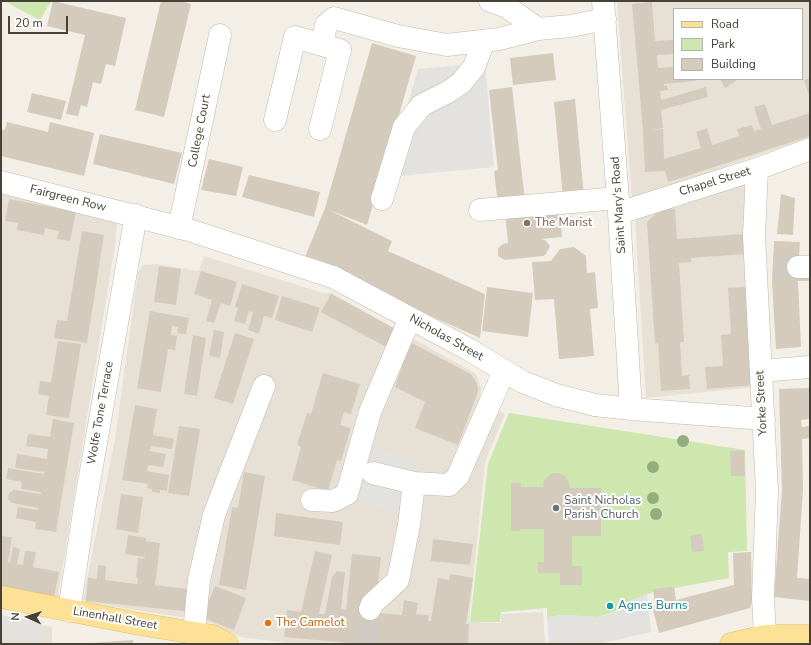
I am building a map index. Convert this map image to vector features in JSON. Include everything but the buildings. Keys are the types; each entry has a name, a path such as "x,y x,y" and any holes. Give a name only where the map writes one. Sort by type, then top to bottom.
{"main road":[{"name":"Linenhall Street","path":"1,597 69,611 213,636 227,644"},
{"path":"731,644 765,636 810,636"}],"street":[{"path":"490,1 507,8 538,29"},
{"path":"322,45 326,26 334,18 398,36 447,45 484,41 538,29 571,26 604,10"},
{"name":"Saint Mary's Road","path":"604,10 619,205 631,410"},
{"name":"College Court","path":"179,228 220,34"},
{"path":"275,120 295,37 340,50 320,129"},
{"path":"382,200 404,127 422,105 448,92 461,83 474,67 484,41"},
{"name":"Chapel Street","path":"480,210 619,205 757,169 810,149"},
{"name":"Yorke Street","path":"757,169 755,207 764,266 761,371 767,491 763,598 765,636"},
{"name":"Fairgreen Row","path":"1,182 136,215"},
{"name":"Nicholas Street","path":"136,215 333,277 468,349 523,382 556,395 595,405 631,410 764,419"},
{"name":"Wolfe Tone Terrace","path":"69,611 86,497 136,215"},
{"path":"312,500 333,501 347,494 370,412 410,318"},
{"path":"761,371 810,367"},
{"path":"373,473 414,483 449,485 458,476 504,371"},
{"path":"194,633 199,580 214,515 264,386"},
{"path":"370,609 372,604 398,580 409,525 414,483"}],"shaded area":[{"path":"617,1 810,1 810,137 632,199"},
{"path":"485,63 494,167 399,176 396,144 418,69"},
{"path":"746,184 755,387 646,398 635,218"},
{"path":"1,192 117,220 115,245 57,602 1,589"},
{"path":"204,256 323,293 332,293 476,374 481,388 480,400 505,414 485,462 469,622 501,623 501,614 543,612 545,644 287,643 241,637 206,621 86,602 83,599 115,439 138,273 143,265 157,264 199,271"},
{"path":"376,447 415,462 398,513 357,499"},
{"path":"647,594 651,632 599,644 549,644 547,617 563,615 598,617 622,609 622,604"},
{"path":"1,615 52,627 52,644 1,644"},
{"path":"1,615 41,623 39,644 1,644"}],"green space":[{"path":"4,1 51,1 40,20"},
{"path":"509,413 745,450 747,551 728,552 729,578 653,592 622,604 622,609 598,617 563,615 547,617 547,608 501,612 500,622 470,622 488,464"}],"tunnel":[{"path":"773,266 798,267"},
{"path":"367,644 370,609"}],"place":[{"name":"The Marist","path":"527,223"},
{"name":"Saint Nicholas Parish Church","path":"556,508"},
{"name":"Agnes Burns","path":"610,606"},
{"name":"The Camelot","path":"268,623"}]}
